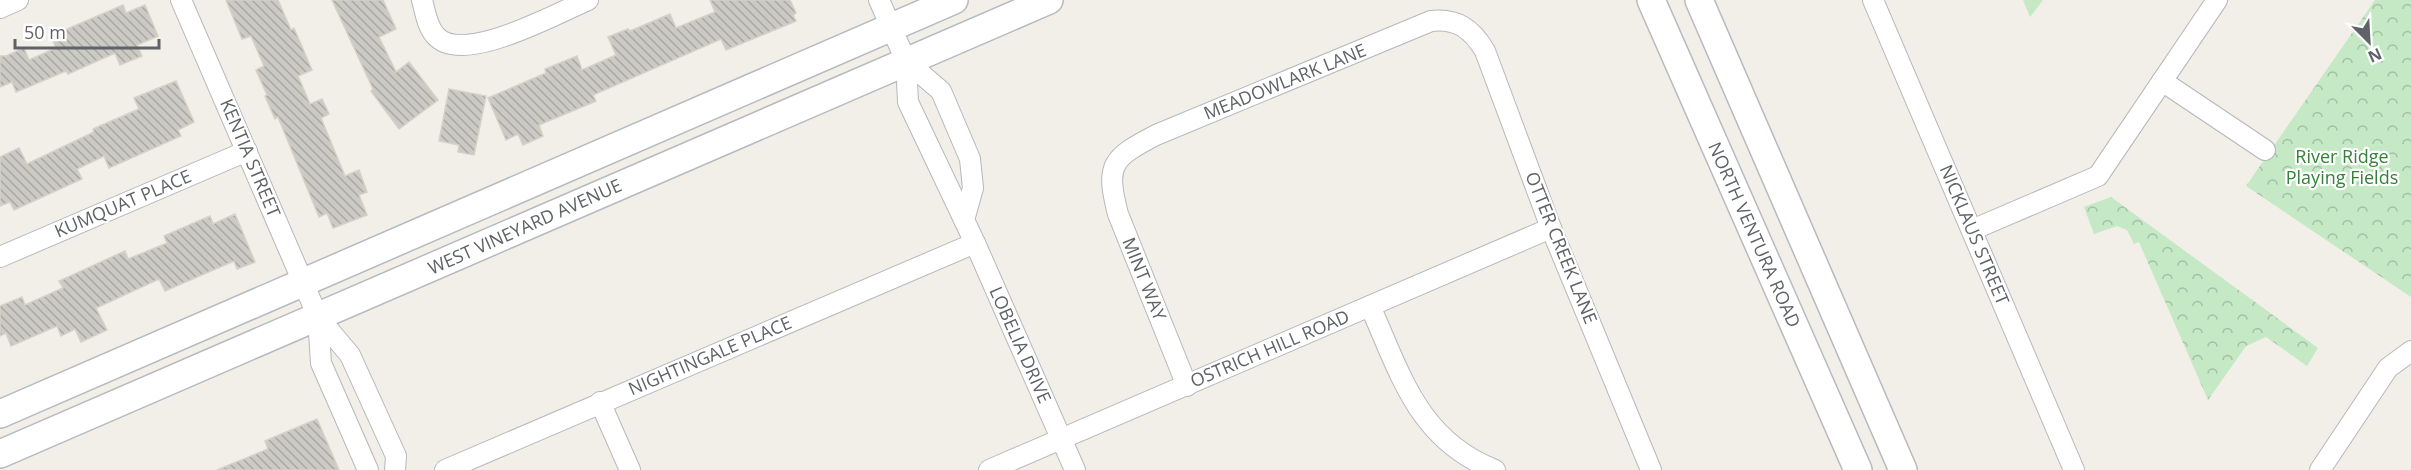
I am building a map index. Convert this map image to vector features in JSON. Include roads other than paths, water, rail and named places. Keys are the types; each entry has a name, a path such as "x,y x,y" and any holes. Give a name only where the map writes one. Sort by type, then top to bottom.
{"main road":[{"name":"WEST VINEYARD AVENUE","path":"0,414 954,0"},
{"name":"WEST VINEYARD AVENUE","path":"0,454 1049,0"},
{"name":"NORTH VENTURA ROAD","path":"1651,0 1858,470"},
{"path":"1699,0 1903,470"}],"street":[{"path":"0,8 18,0"},
{"name":"KENTIA STREET","path":"181,0 318,317 350,355 396,456 395,470"},
{"path":"422,0 429,26 440,40 448,45 473,45 491,41 588,0"},
{"name":"LOBELIA DRIVE","path":"879,0 906,61 908,102 975,243 1075,470"},
{"name":"NICKLAUS STREET","path":"1873,0 2074,470"},
{"path":"1972,230 2098,176 2217,0"},
{"name":"MEADOWLARK LANE","path":"1112,170 1116,161 1133,147 1156,135 1431,21 1444,20 1462,24 1468,28"},
{"name":"OTTER CREEK LANE","path":"1468,28 1485,51 1551,228 1652,470"},
{"name":"LOBELIA DRIVE","path":"906,61 941,90 970,159 973,188 964,220"},
{"path":"2162,81 2265,150"},
{"name":"KUMQUAT PLACE","path":"0,257 247,151"},
{"name":"MINT WAY","path":"1112,170 1111,189 1118,214 1187,386"},
{"name":"OSTRICH HILL ROAD","path":"989,470 1551,228"},
{"name":"NIGHTINGALE PLACE","path":"445,470 975,243"},
{"path":"1370,306 1411,398 1428,424 1458,451 1475,462 1495,470"},
{"name":"KENTIA STREET","path":"318,317 321,363 368,470"},
{"path":"2320,470 2388,368 2411,351"},
{"path":"600,402 630,470"}],"park label":[{"name":"River Ridge Playing Fields","path":"2342,167"}]}
